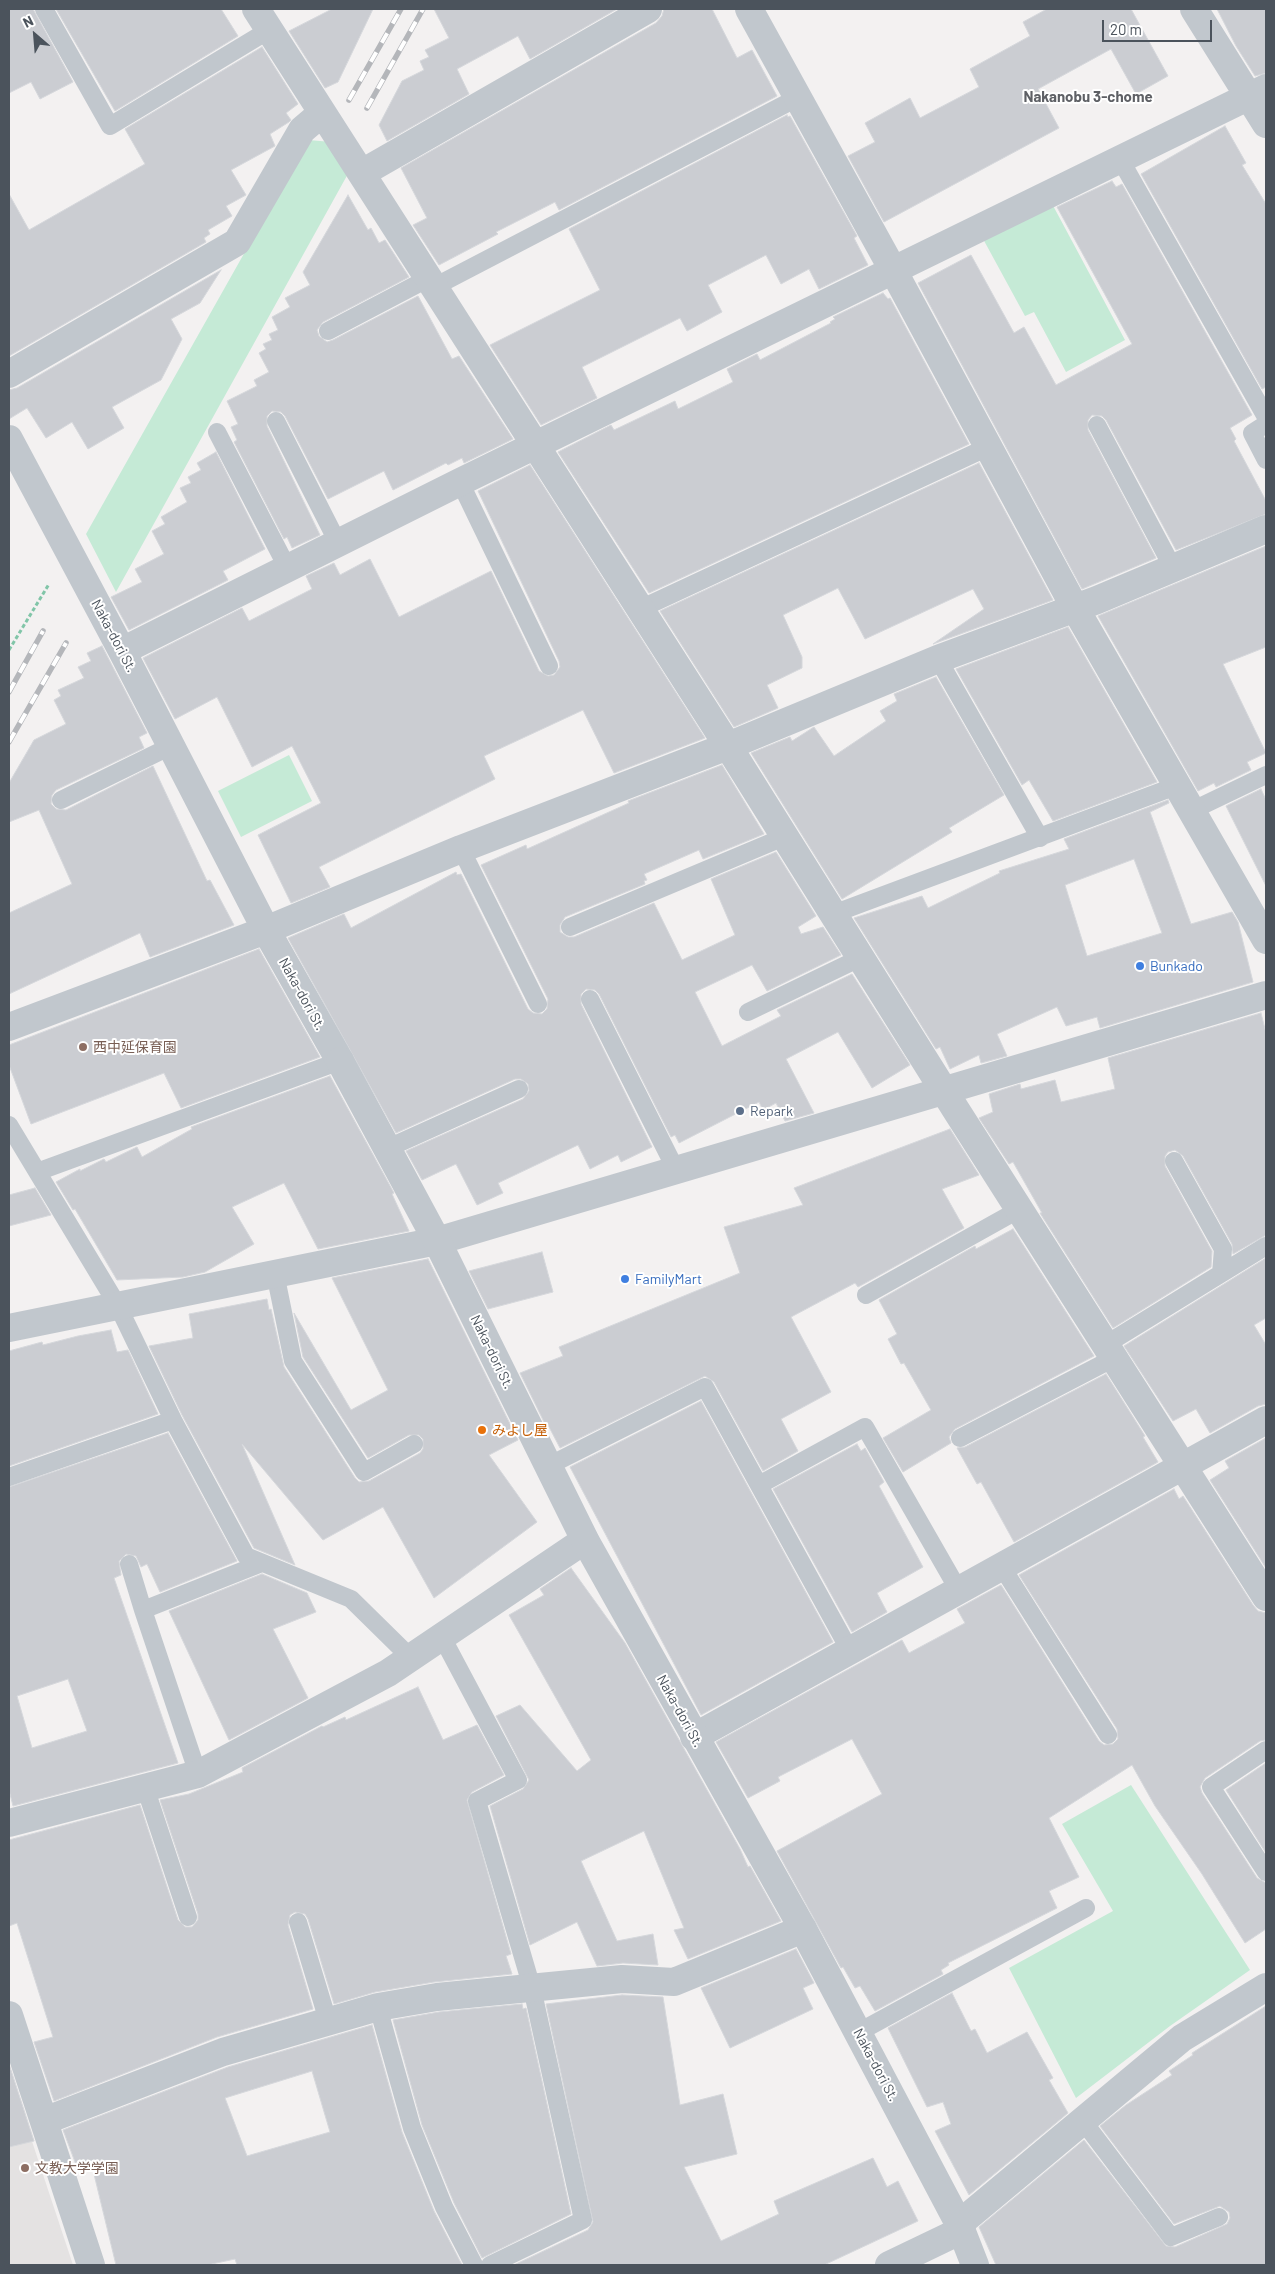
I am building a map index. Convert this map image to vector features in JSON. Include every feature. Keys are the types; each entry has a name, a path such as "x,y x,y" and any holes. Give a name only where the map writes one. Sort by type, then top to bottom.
{"street":[{"path":"362,173 648,9"},
{"path":"749,9 893,270 1075,608 1266,940"},
{"path":"1194,9 1257,92 1266,124"},
{"path":"262,20 362,173 728,746 944,1092 1266,1597"},
{"path":"122,651 460,482 1257,92"},
{"path":"9,374 237,242 302,130 322,113"},
{"name":"Naka-dori St.","path":"9,439 122,651 266,930 340,1060 437,1241 585,1540 859,2032 960,2227 975,2265"},
{"path":"9,1027 266,930 461,849 728,746 938,659 1075,608 1266,529"},
{"path":"9,1328 437,1241 675,1168 944,1092 1266,995"},
{"path":"694,1736 1266,1420"},
{"path":"9,1823 198,1774 388,1673 585,1540"},
{"path":"44,2121 223,2052 378,2007 437,1997 622,1979 674,1982 803,1929"},
{"path":"889,2265 960,2227 1182,2038 1266,1987"},
{"path":"9,2015 91,2265"}],"lane":[{"path":"44,9 110,126 262,20"},
{"path":"328,331 431,282 797,98"},
{"path":"1120,159 1266,417"},
{"path":"276,421 338,543"},
{"path":"1096,424 1173,568"},
{"path":"1266,424 1252,433 1266,460"},
{"path":"218,432 288,569"},
{"path":"640,610 988,447"},
{"path":"460,482 550,666"},
{"path":"938,659 1040,838"},
{"path":"61,800 171,746"},
{"path":"1191,811 1266,775"},
{"path":"833,914 1176,786"},
{"path":"570,927 784,837"},
{"path":"461,849 538,1004"},
{"path":"748,1012 860,958"},
{"path":"590,999 675,1168"},
{"path":"37,1172 340,1060"},
{"path":"388,1148 519,1089"},
{"path":"9,1125 118,1306 173,1420 246,1556 350,1599 411,1658"},
{"path":"1174,1161 1223,1249 1221,1274"},
{"path":"866,1295 1020,1209"},
{"path":"960,1438 1109,1351 1221,1274 1266,1246"},
{"path":"275,1273 293,1361 364,1472 414,1444"},
{"path":"548,1466 705,1387 850,1651"},
{"path":"9,1477 173,1420"},
{"path":"759,1485 865,1427 959,1591"},
{"path":"143,1610 262,1563"},
{"path":"129,1564 198,1774"},
{"path":"1002,1567 1108,1735"},
{"path":"442,1636 518,1780 477,1801 532,1988 583,2220 490,2265"},
{"path":"1266,1750 1211,1787 1266,1872"},
{"path":"144,1787 188,1917"},
{"path":"859,2032 1086,1908"},
{"path":"298,1922 328,2021"},
{"path":"378,2007 412,2128 444,2207 474,2265"},
{"path":"1083,2121 1171,2237 1219,2217"}],"path":[{"path":"9,650 68,552"}],"shaded area":[{"name":"文教大学学園","path":"9,2072 73,2265 9,2265"}],"green space":[{"path":"308,140 332,142 349,172 116,592 86,534"},
{"path":"1050,200 1125,340 1066,372 1034,312 1025,316 982,237"},
{"path":"289,755 312,801 241,837 218,791"},
{"path":"1131,1785 1250,1970 1170,2026 1076,2098 1009,1968 1113,1911 1062,1824"}],"building":[{"path":"9,9 33,9 73,82 40,99 31,82 9,93"},
{"path":"56,9 221,9 238,36 115,111"},
{"path":"332,9 373,9 338,82 325,88 289,31"},
{"path":"434,9 617,9 530,59 518,36 457,69 469,94 387,141 379,125 402,81 424,70 420,61 429,57 425,50 449,38"},
{"path":"664,9 712,9 737,58 752,50 777,96 559,210 555,202 496,232 498,234 439,265 413,225 427,218 401,168 656,23 662,16"},
{"path":"1047,9 1131,9 1168,76 1136,94 1111,49 1038,89 1059,128 884,222 848,156 875,142 865,123 910,98 920,118 979,87 970,69 1030,36 1023,22"},
{"path":"1217,9 1266,9 1266,73 1255,76 1236,46"},
{"path":"262,47 298,104 286,113 291,120 270,134 275,146 231,170 246,195 226,206 232,216 208,230 210,234 204,238 206,242 9,356 9,194 29,230 145,164 125,129"},
{"path":"787,115 788,117 790,116 857,236 854,238 868,265 819,289 809,269 781,284 766,255 708,285 722,312 687,331 680,318 582,367 597,398 541,425 490,345 600,290 569,229"},
{"path":"1225,126 1246,163 1242,165 1266,204 1266,387 1262,389 1141,174"},
{"path":"1112,181 1116,187 1122,184 1252,415 1230,428 1236,439 1234,441 1266,501 1266,514 1176,550 1106,420 1102,416 1092,415 1088,420 1088,430 1156,558 1082,589 918,283 971,255 1014,333 1024,327 1056,385 1132,344 1057,207"},
{"path":"348,195 368,230 371,228 379,243 385,240 409,277 323,322 317,330 319,336 327,342 333,340 418,296 452,359 459,356 513,439 464,463 462,458 448,465 446,463 393,490 384,471 328,499 285,416 281,412 272,411 267,416 267,426 320,535 292,548 287,537 284,539 234,442 237,440 231,427 238,424 227,401 257,386 254,380 269,372 259,353 266,349 263,344 272,340 269,334 278,330 272,317 290,307 285,298 310,285 303,272"},
{"path":"221,270 200,303 171,319 182,339 161,380 112,407 124,428 88,449 72,422 46,438 27,408 9,419 9,390 17,388"},
{"path":"883,293 888,299 890,298 969,444 649,593 558,452 611,425 614,430 675,401 678,409 733,382 727,369 757,354 760,360 831,323 835,319 833,317"},
{"path":"216,452 265,549 223,571 228,580 129,630 111,597 142,582 135,569 164,554 152,531 165,524 161,517 187,502 180,488 191,483 188,477 201,470 197,463"},
{"path":"979,463 1053,600 933,644 984,609 973,589 865,639 838,588 783,615 802,657 802,668 767,685 778,708 734,727 660,611"},
{"path":"530,465 705,738 614,773 583,710 484,756 495,779 319,867 330,887 291,903 258,835 321,803 292,746 252,767 217,697 175,719 143,658 242,608 249,621 312,589 306,576 334,563 340,575 370,559 399,617 491,571 539,671 548,676 554,675 560,667 559,661 478,491"},
{"path":"1266,546 1266,647 1223,664 1266,753 1247,762 1251,770 1216,787 1214,783 1198,791 1098,616"},
{"path":"1068,627 1157,782 1053,821 1029,780 1022,785 956,669"},
{"path":"102,646 147,733 139,737 144,748 56,790 52,795 51,804 56,809 66,810 153,766 207,881 210,880 234,925 150,957 140,933 9,994 9,913 72,884 39,810 9,822 9,783 34,740 66,724 54,700 61,696 58,690 84,678 78,667 91,661 87,653"},
{"path":"936,677 1004,795 949,828 952,832 842,899 751,753 790,737 792,741 814,727 834,756 886,721 880,711 897,701 894,694"},
{"path":"722,765 764,834 703,859 699,850 644,874 647,880 644,881 645,884 565,917 560,925 560,932 568,937 574,937 654,903 682,960 735,935 711,879 776,852 816,916 798,927 801,934 823,927 841,955 767,991 752,965 695,992 722,1046 781,1016 777,1010 852,974 910,1065 872,1088 838,1032 786,1059 814,1113 785,1121 776,1103 763,1110 759,1102 679,1143 675,1135 671,1137 599,994 595,990 586,989 581,994 581,1004 652,1147 621,1162 618,1155 590,1169 578,1145 498,1183 503,1193 477,1205 456,1164 422,1180 406,1151 523,1099 529,1091 528,1084 521,1079 515,1079 396,1133 288,938 344,914 351,928 456,872 457,875 461,874 528,1009 533,1013 542,1014 547,1009 548,999 481,865 526,845 527,849 629,803 628,801"},
{"path":"1261,789 1266,800 1266,886 1226,806"},
{"path":"1168,800 1169,803 1150,812 1191,924 1232,912 1238,922 1253,982 1100,1028 1097,1017 1066,1026 1057,1007 997,1034 1007,1056 981,1063 979,1055 950,1069 940,1047 936,1049 854,918 922,896 928,908 1000,873 999,871 1069,849 1064,839","holes":["1134,859 1162,933 1087,956 1065,885"]},
{"path":"259,949 320,1057 181,1108 164,1073 31,1124 9,1065 9,1045"},
{"path":"1261,1013 1266,1033 1266,1235 1233,1254 1232,1244 1183,1156 1175,1150 1168,1152 1165,1156 1165,1166 1212,1251 1211,1267 1113,1328 1040,1213 1042,1213 1013,1162 1009,1164 979,1118 993,1112 989,1094 1020,1084 1021,1089 1055,1080 1061,1102 1115,1089 1108,1058"},
{"path":"330,1076 394,1193 392,1194 409,1231 318,1249 284,1183 232,1207 254,1244 205,1272 183,1277 117,1280 75,1209 73,1210 56,1182 80,1169 80,1171 104,1159 106,1162 137,1147 142,1157 192,1129 191,1127"},
{"path":"950,1129 979,1175 942,1189 964,1228 858,1287 855,1283 791,1317 831,1392 781,1419 798,1451 763,1471 714,1382 705,1376 560,1448 548,1425 546,1426 520,1373 563,1356 559,1347 740,1273 724,1227 803,1205 794,1188"},
{"path":"35,1188 51,1215 9,1226 9,1195"},
{"path":"1013,1229 1094,1356 955,1429 949,1437 951,1443 903,1472 883,1438 931,1410 904,1363 901,1364 888,1339 897,1334 879,1300 975,1246 976,1249"},
{"path":"542,1252 553,1292 488,1309 469,1271"},
{"path":"1266,1258 1266,1318 1254,1325 1266,1345 1266,1404 1258,1406 1210,1433 1196,1409 1173,1421 1124,1346"},
{"path":"428,1259 518,1440 489,1455 537,1522 434,1598 383,1507 323,1540 242,1444 295,1565 254,1548 182,1415 149,1346 193,1338 189,1314 267,1299 284,1367 355,1478 359,1482 369,1481 420,1453 423,1449 423,1439 419,1435 409,1435 368,1458 303,1357 294,1313 351,1410 388,1390 332,1278"},
{"path":"111,1330 117,1352 128,1350 158,1414 9,1466 9,1351 42,1342 43,1345"},
{"path":"1106,1374 1145,1436 1143,1437 1158,1462 1014,1542 981,1482 977,1484 957,1448 965,1447"},
{"path":"701,1401 833,1642 701,1715 570,1467"},
{"path":"168,1433 237,1561 160,1592 147,1564 141,1567 136,1556 126,1554 119,1561 121,1575 114,1578 178,1763 13,1806 9,1790 9,1487","holes":["68,1679 87,1731 32,1748 17,1696"]},
{"path":"1266,1438 1266,1568 1210,1480 1229,1468 1225,1461"},
{"path":"857,1444 861,1451 865,1448 884,1482 879,1486 923,1567 877,1593 887,1612 852,1632 773,1489"},
{"path":"1174,1489 1179,1499 1183,1496 1253,1605 1258,1611 1266,1613 1266,1740 1260,1741 1205,1778 1200,1787 1257,1878 1266,1883 1266,1929 1245,1943 1202,1874 1155,1806 1132,1765 1049,1818 1079,1877 1049,1891 1057,1908 948,1963 949,1965 941,1970 943,1974 875,2011 860,1986 855,1988 843,1967 841,1968 777,1851 882,1794 852,1739 778,1777 780,1781 748,1798 716,1742 902,1640 909,1653 965,1623 957,1609 1001,1585 1099,1741 1104,1745 1113,1744 1118,1739 1117,1729 1019,1575"},
{"path":"571,1568 625,1643 740,1849 748,1867 750,1866 781,1921 688,1959 674,1930 684,1928 644,1831 581,1861 617,1941 653,1934 658,1965 623,1963 597,1966 577,1922 530,1945 490,1806 523,1789 529,1780 496,1716 520,1705 577,1771 591,1760 509,1615 544,1595 540,1589"},
{"path":"262,1574 307,1593 316,1612 273,1629 308,1698 229,1740 169,1611"},
{"path":"418,1687 443,1740 477,1725 504,1775 472,1792 467,1800 511,1954 506,1956 512,1974 434,1982 375,1992 334,2004 308,1919 305,1914 295,1912 290,1915 288,1925 313,2009 217,2037 54,2101 34,2042 53,2037 17,1923 9,1926 9,1840 140,1805 178,1920 185,1927 192,1927 198,1920 198,1914 160,1800 189,1794 243,1772 242,1768 322,1726 345,1717 346,1720"},
{"path":"1266,1763 1266,1853 1226,1790"},
{"path":"796,1949 814,1983 803,1988 813,2009 730,2048 701,1988"},
{"path":"952,1993 971,2031 975,2029 987,2053 1027,2032 1053,2078 1049,2080 1068,2113 969,2195 935,2131 951,2124 943,2102 927,2107 888,2028"},
{"path":"622,1995 663,1997 680,2105 723,2094 737,2154 684,2167 721,2241 779,2214 774,2201 873,2158 887,2187 898,2181 918,2221 824,2265 514,2265 588,2230 593,2222 546,2004"},
{"path":"522,2004 523,2009 526,2008 571,2214 482,2258 454,2203 422,2125 393,2020 439,2012"},
{"path":"1266,2006 1266,2265 996,2265 979,2227 1084,2140 1166,2246 1175,2247 1227,2224 1230,2218 1229,2212 1220,2206 1174,2224 1100,2126 1126,2105 1172,2075 1169,2071 1193,2055 1192,2053"},
{"path":"372,2025 402,2132 434,2211 462,2265 237,2265 235,2259 207,2265 116,2265 92,2166 78,2170 63,2130 228,2067","holes":["312,2071 330,2132 247,2156 225,2098"]},
{"path":"9,2064 34,2141 9,2147"}],"railway":[{"path":"349,100 401,9"},
{"path":"367,108 423,9"},
{"path":"9,692 43,631"},
{"path":"9,742 66,643"}],"place":[{"name":"Bunkado","path":"1140,966"},
{"name":"西中延保育園","path":"83,1047"},
{"name":"Repark","path":"740,1111"},
{"name":"FamilyMart","path":"625,1279"},
{"name":"みよし屋","path":"482,1430"},
{"name":"文教大学学園","path":"25,2168"}],"district":[{"name":"Nakanobu 3-chome","path":"1088,97"}]}
